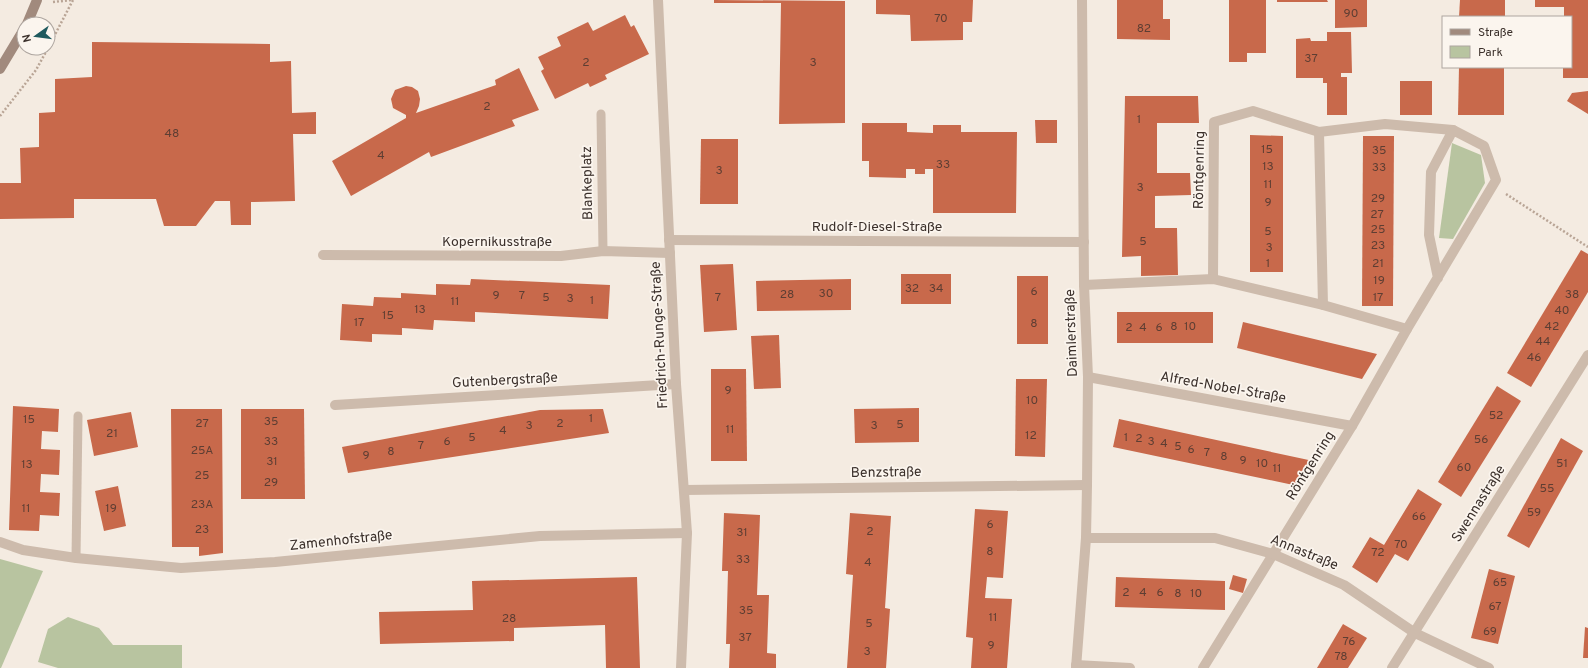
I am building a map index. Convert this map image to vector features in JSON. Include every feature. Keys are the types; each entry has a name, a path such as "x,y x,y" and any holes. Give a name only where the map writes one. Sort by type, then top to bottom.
{"street":[{"path":"30,16 37,0"},
{"name":"Friedrich-Runge-Straße","path":"658,0 676,384 687,533 681,668"},
{"name":"Daimlerstraße","path":"1082,0 1084,285 1088,377 1086,538 1076,666 1130,668"},
{"path":"0,69 16,42"},
{"name":"Röntgenring","path":"1202,668 1352,426 1407,329 1493,186 1496,180 1484,146 1453,130 1385,124 1319,132 1253,111 1214,122 1213,279"},
{"path":"1438,278 1429,235 1432,172 1453,130"},
{"path":"1319,132 1323,305"},
{"name":"Rudolf-Diesel-Straße","path":"669,240 1084,242"},
{"name":"Kopernikusstraße","path":"323,254 562,256 603,252 670,253"},
{"path":"1084,285 1213,279 1323,305 1407,329"},
{"name":"Swennastraße","path":"1392,668 1588,355"},
{"name":"Alfred-Nobel-Straße","path":"1088,377 1352,426"},
{"name":"Gutenbergstraße","path":"335,405 676,384"},
{"name":"Benzstraße","path":"684,490 1087,485"},
{"name":"Zamenhofstraße","path":"0,542 23,550 76,558 181,568 275,562 540,536 687,533"},
{"name":"Annastraße","path":"1086,538 1215,538 1273,554 1344,585 1415,633 1489,668"}],"lane":[{"name":"Blankeplatz","path":"601,114 603,252"},
{"path":"76,558 78,416"}],"path":[{"path":"56,33 73,0"},
{"path":"0,116 36,70 44,56"},
{"path":"1493,186 1588,247"}],"green space":[{"path":"1452,143 1481,155 1485,183 1453,239 1439,238"},
{"path":"0,559 43,571 1,668 0,668"},
{"path":"68,617 99,628 113,645 182,645 182,668 58,668 38,662 48,629"}],"building":[{"path":"714,0 845,1 845,123 779,124 781,3 714,3"},
{"path":"876,0 973,0 972,22 963,22 963,40 911,41 910,15 876,14"},
{"path":"1117,0 1163,0 1163,19 1170,19 1170,40 1117,39"},
{"path":"1229,0 1266,0 1266,53 1247,53 1247,62 1229,62"},
{"path":"1277,0 1327,0 1328,2 1277,2"},
{"path":"1335,0 1367,0 1367,27 1335,28"},
{"path":"1460,0 1505,0 1505,16 1459,16"},
{"path":"1535,0 1588,0 1588,78 1563,78 1563,68 1572,68 1572,16 1564,16 1564,7 1535,7"},
{"path":"625,15 631,27 634,25 649,54 605,75 607,79 590,87 588,83 555,99 541,71 544,69 538,57 561,46 557,37 588,22 593,31"},
{"path":"1327,32 1351,32 1352,73 1341,73 1341,77 1347,77 1347,115 1327,115 1327,83 1323,83 1323,78 1296,78 1296,39 1310,38 1311,41 1327,41"},
{"path":"92,42 270,44 270,62 291,61 292,113 316,112 316,134 293,134 295,201 251,202 251,225 231,225 230,201 215,201 196,226 164,226 156,199 74,199 74,218 0,219 0,183 21,183 20,148 39,147 39,113 55,112 55,79 92,77"},
{"path":"519,68 539,110 512,120 515,126 431,157 429,152 351,196 332,161 406,118 406,115 393,108 391,99 395,90 406,86 412,87 418,91 420,99 416,113 496,85 495,80"},
{"path":"1459,68 1504,68 1504,115 1458,115"},
{"path":"1400,81 1432,81 1432,115 1400,115"},
{"path":"1588,91 1588,114 1567,101 1572,93"},
{"path":"1125,96 1198,96 1199,123 1157,123 1157,173 1190,173 1191,195 1155,196 1155,228 1177,228 1178,275 1141,276 1141,256 1122,257"},
{"path":"1035,120 1057,120 1057,143 1036,143"},
{"path":"862,123 907,123 907,132 933,133 933,125 961,125 961,132 1017,132 1016,213 933,213 933,169 925,169 925,174 915,174 915,169 906,169 906,178 869,177 869,161 862,161"},
{"path":"1250,135 1283,136 1283,272 1250,272"},
{"path":"1363,136 1394,136 1393,306 1362,306"},
{"path":"701,139 738,139 738,204 700,204"},
{"path":"1581,250 1588,254 1588,292 1531,387 1507,373"},
{"path":"733,264 737,330 704,332 700,265"},
{"path":"901,274 951,274 951,304 901,304"},
{"path":"1017,276 1048,276 1048,344 1017,344"},
{"path":"471,279 610,285 608,319 475,312 475,322 434,320 433,330 402,328 402,335 372,334 372,342 340,340 342,304 373,306 374,297 401,298 401,293 436,295 436,284 470,285"},
{"path":"851,279 851,310 757,311 756,281"},
{"path":"1117,312 1213,312 1213,343 1117,343"},
{"path":"1243,322 1377,354 1362,379 1237,348"},
{"path":"779,335 781,388 754,389 751,336"},
{"path":"711,369 746,369 747,461 711,461"},
{"path":"1016,379 1047,379 1045,457 1015,456"},
{"path":"1497,386 1521,401 1461,497 1438,482"},
{"path":"13,406 59,409 58,432 42,431 41,449 60,450 59,475 41,474 40,492 60,493 59,516 40,515 39,531 9,530"},
{"path":"919,408 919,442 855,443 854,409"},
{"path":"171,409 222,409 223,553 199,556 199,547 172,547"},
{"path":"241,409 304,409 305,499 241,499"},
{"path":"603,409 609,433 348,473 342,447 540,410"},
{"path":"131,412 138,447 94,456 87,420"},
{"path":"1119,419 1313,461 1298,486 1113,447"},
{"path":"1561,438 1583,451 1529,548 1507,536"},
{"path":"118,486 126,526 104,531 95,491"},
{"path":"1418,489 1442,504 1408,561 1395,554 1377,583 1352,567 1370,537 1384,545"},
{"path":"975,509 1008,511 1003,578 987,577 985,598 1012,599 1007,668 971,668 973,638 966,637"},
{"path":"724,513 760,515 757,595 769,595 767,653 776,654 776,668 729,668 730,644 726,644 728,571 722,571"},
{"path":"850,513 891,516 885,608 890,609 886,668 847,668 853,575 846,574"},
{"path":"1489,569 1515,576 1498,644 1471,638"},
{"path":"1233,575 1247,579 1243,593 1229,589"},
{"path":"637,577 640,668 606,668 605,625 514,628 514,641 380,644 379,612 473,610 472,581"},
{"path":"1116,577 1225,581 1225,610 1115,607"},
{"path":"1343,624 1367,638 1348,668 1317,668"},
{"path":"1585,627 1588,628 1588,658 1583,658"}]}
